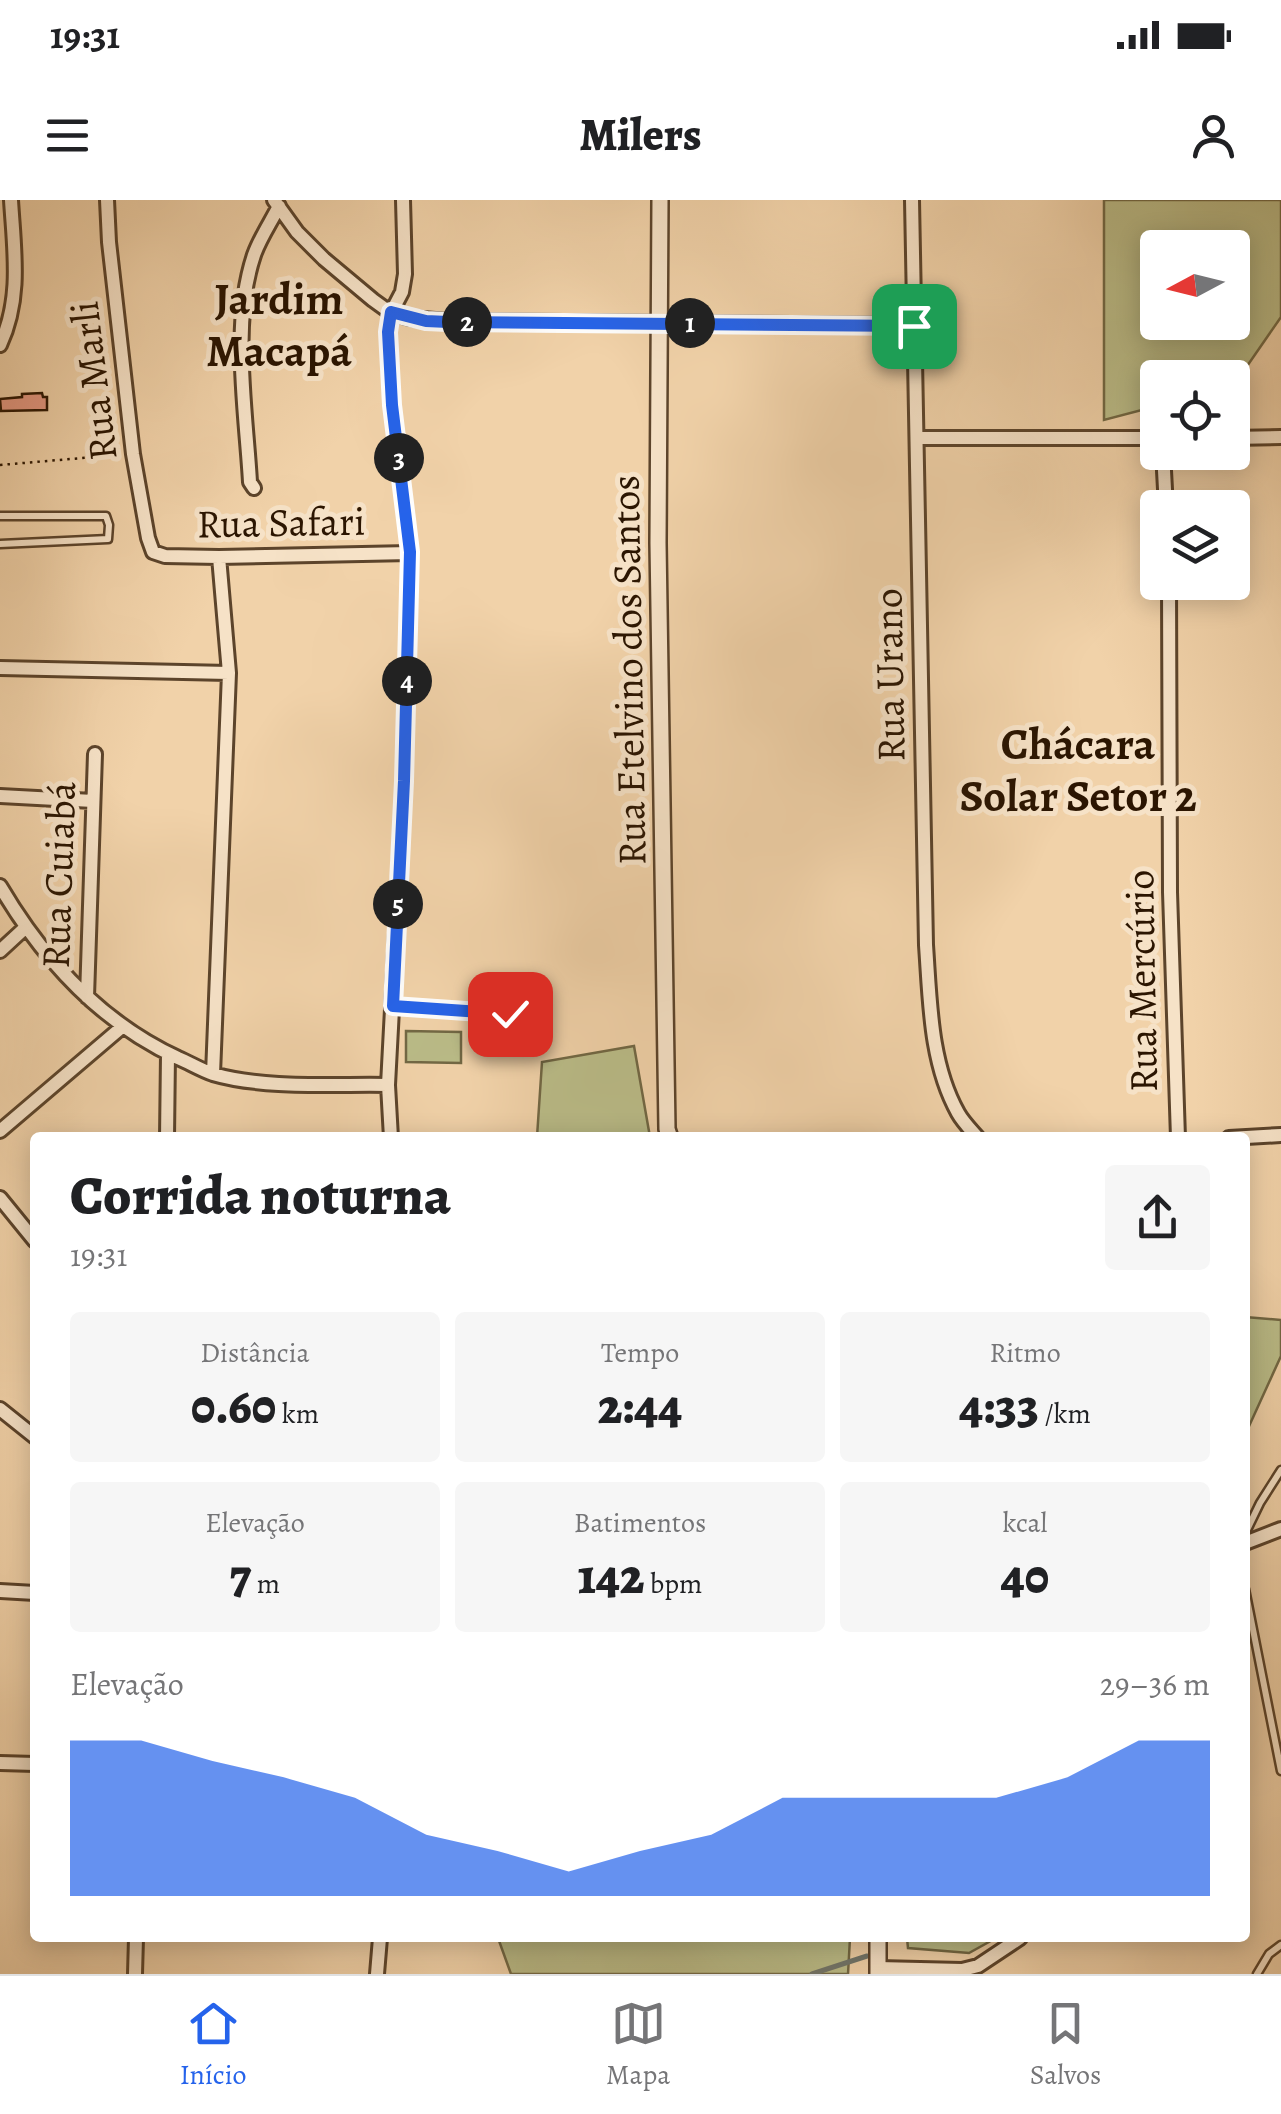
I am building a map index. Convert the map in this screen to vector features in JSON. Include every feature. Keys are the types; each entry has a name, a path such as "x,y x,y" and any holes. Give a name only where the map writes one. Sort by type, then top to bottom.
{"street":[{"path":"0,344 15,296 11,200"},
{"name":"Rua Marli","path":"107,200 133,454 153,552"},
{"path":"391,1132 388,1084 404,781 410,552 392,405 388,332 391,312 406,274 403,200"},
{"name":"Rua Etelvino dos Santos","path":"660,200 658,543 668,1132"},
{"name":"Rua Urano","path":"912,200 926,945 933,1034 946,1084 959,1115 973,1132"},
{"path":"276,203 324,259 391,312 426,321 914,326"},
{"path":"254,488 250,482 242,321 255,253 276,203"},
{"path":"1250,438 1281,437"},
{"path":"917,438 1140,438"},
{"name":"Rua Safari","path":"153,552 165,556 219,557 410,552"},
{"path":"213,1074 229,673 219,557"},
{"name":"Rua Mercúrio","path":"1169,600 1170,892 1178,1132"},
{"path":"0,668 229,673"},
{"name":"Rua Cuiabá","path":"87,997 95,754"},
{"path":"0,796 94,801"},
{"path":"0,886 26,928 87,997 122,1026 168,1054 213,1074 256,1081 388,1084"},
{"path":"0,951 26,928"},
{"path":"0,1131 122,1026"},
{"path":"167,1132 168,1054"},
{"path":"1250,1137 1281,1135"},
{"path":"0,1198 30,1235"},
{"path":"0,1409 30,1433"},
{"path":"1250,1540 1281,1529"},
{"path":"0,1591 30,1593"},
{"path":"0,1763 30,1764"},
{"path":"135,1974 136,1942"},
{"path":"377,1974 380,1942"},
{"path":"878,1942 878,1971 962,1970 978,1966 1014,1942"}],"lane":[{"path":"0,516 106,516 109,525 108,539 0,544"},
{"path":"393,1006 510,1014"},
{"path":"1250,1524 1281,1470"},
{"path":"1250,1614 1281,1771"},
{"path":"1257,1974 1269,1954 1281,1945"}],"path":[{"path":"0,465 133,454"}],"green space":[{"path":"1104,200 1281,200 1281,317 1250,362 1140,360 1140,410 1104,420"},
{"path":"406,1031 461,1032 461,1063 406,1062"},
{"path":"634,1046 649,1132 537,1132 542,1062"},
{"path":"1250,1317 1281,1320 1281,1356 1250,1424"},
{"path":"499,1942 850,1942 848,1974 511,1974"},
{"path":"907,1942 989,1942 969,1953 908,1948"}],"building":[{"path":"42,393 47,397 47,410 1,411 0,399"}],"waterway":[{"path":"812,1974 867,1956"}],"district":[{"name":"Jardim Macapá","path":"279,324"},
{"name":"Chácara Solar Setor 2","path":"1078,769"}],"route":[{"path":"510,1014 393,1006 410,552 392,405 388,332 391,312 448,322 914,326"}]}
